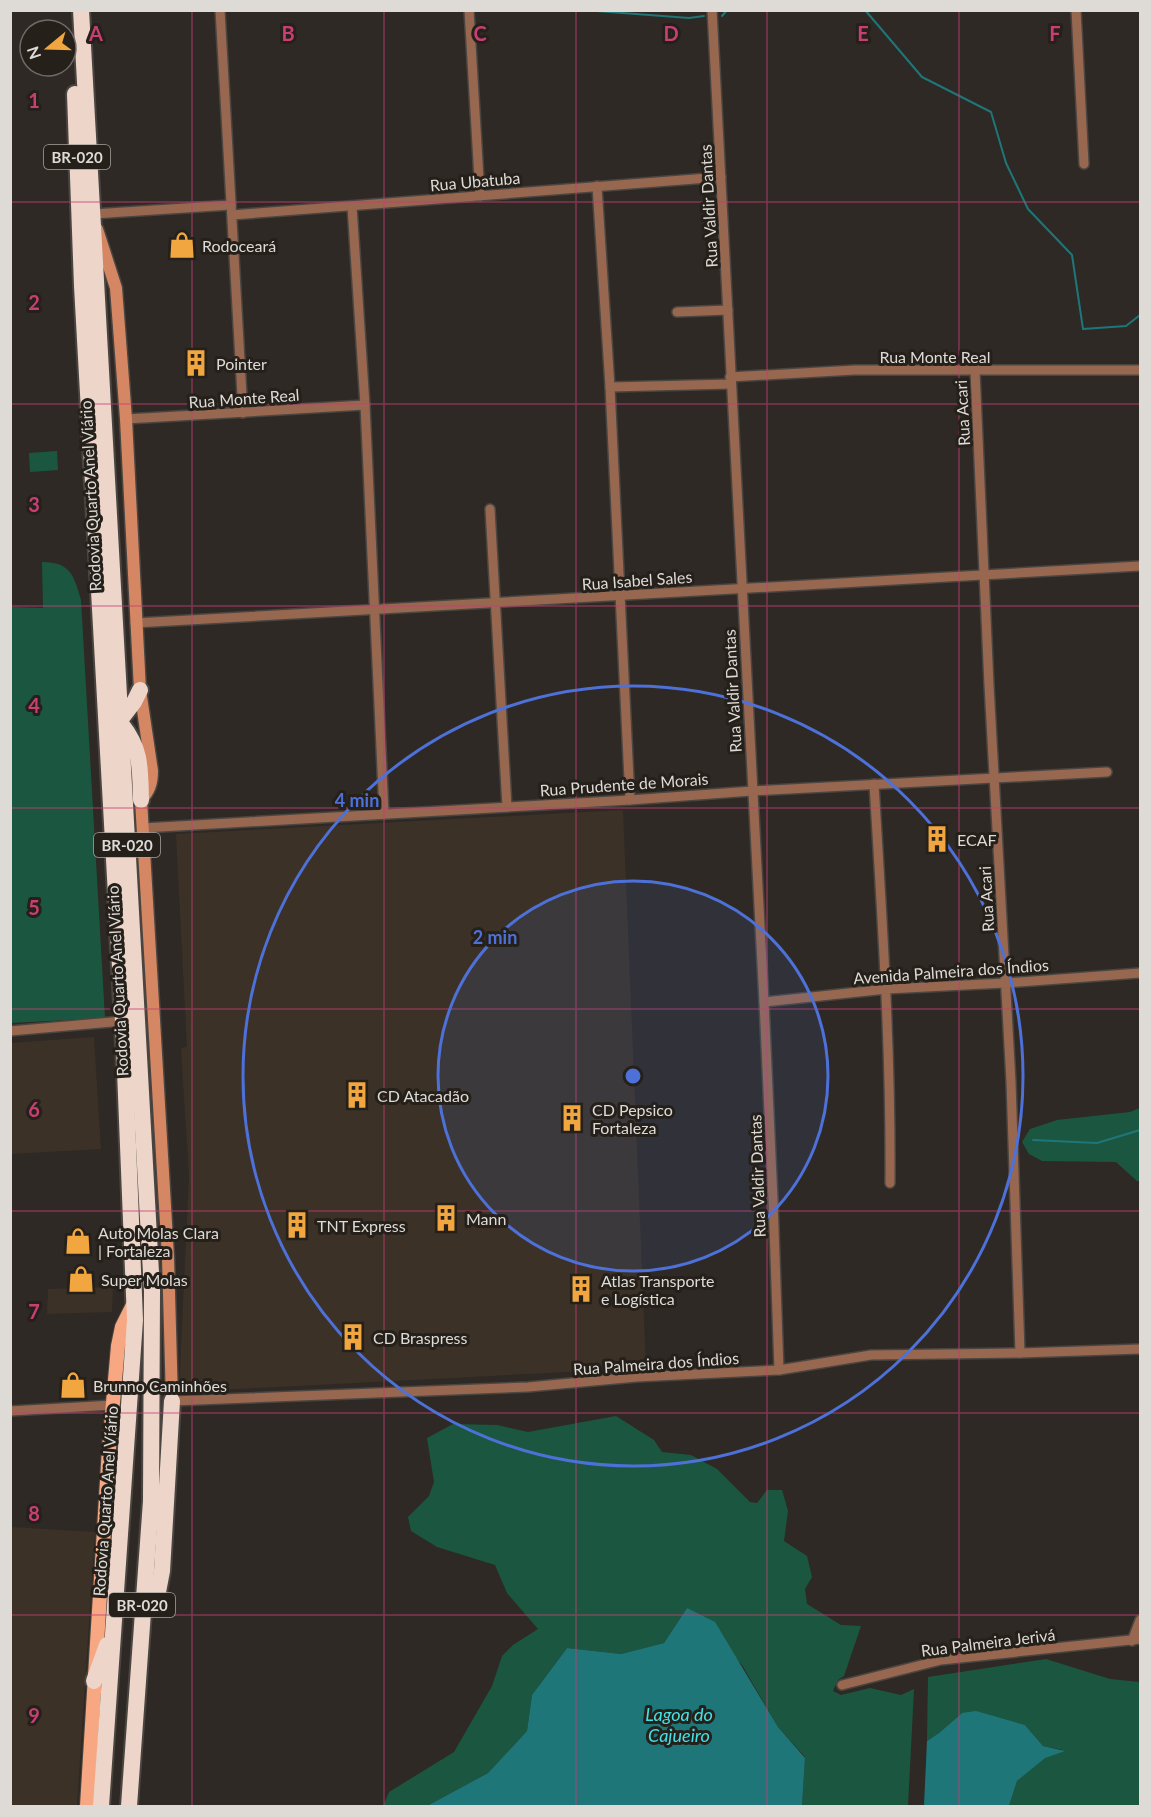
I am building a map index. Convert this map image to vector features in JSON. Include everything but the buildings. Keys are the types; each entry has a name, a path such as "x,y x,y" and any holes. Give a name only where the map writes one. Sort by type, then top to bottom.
{"highway":[{"path":"71,10 80,19"},
{"name":"Rodovia Quarto Anel Viário","path":"80,19 94,216 152,1291 151,1502 129,1806"},
{"name":"Rodovia Quarto Anel Viário","path":"80,19 82,286 123,1021 135,1320 121,1406 115,1618 101,1806"},
{"path":"140,690 121,722 138,753 141,800"},
{"path":"142,1609 158,1592 162,1571 172,1401"},
{"path":"121,1406 153,1404"},
{"path":"94,1681 115,1618"}],"main road":[{"name":"BR-020","path":"87,1806 94,1681 121,1406"}],"street":[{"path":"220,10 243,413"},
{"path":"469,10 480,196"},
{"name":"Rua Valdir Dantas","path":"712,10 764,1002 779,1370"},
{"path":"1076,10 1083,164"},
{"name":"Rua Ubatuba","path":"94,216 352,206 722,177"},
{"path":"597,186 610,387 630,800"},
{"path":"352,206 384,813"},
{"path":"94,216 116,282 126,419 140,690 153,771 152,783 141,800 168,1268 172,1401"},
{"path":"677,312 728,310"},
{"name":"Rua Monte Real","path":"610,387 855,370 1140,370"},
{"name":"Rua Acari","path":"975,371 1005,983 1020,1353"},
{"name":"Rua Monte Real","path":"126,419 364,405"},
{"path":"490,509 507,807"},
{"name":"Rua Isabel Sales","path":"135,623 1140,566"},
{"name":"Rua Prudente de Morais","path":"143,828 1107,772"},
{"path":"874,784 887,989 890,1183"},
{"name":"Avenida Palmeira dos Índios","path":"764,1002 887,989 1140,973"},
{"path":"10,1031 123,1021"},
{"name":"Rua Palmeira dos Índios","path":"172,1401 528,1387 637,1377 779,1370 871,1355 1140,1349"},
{"path":"10,1411 121,1406"},
{"path":"1136,1640 1140,1620"},
{"name":"Rua Palmeira Jerivá","path":"842,1685 941,1660 1136,1640"}],"shaded area":[{"path":"623,810 646,1368 179,1392 189,1176 181,1048 187,1047 176,834"},
{"path":"94,1037 101,1149 11,1154 11,1043"},
{"path":"113,1287 112,1312 47,1314 48,1289"},
{"path":"10,1527 95,1532 77,1806 11,1806"}],"green space":[{"path":"57,451 58,470 30,472 29,453"},
{"path":"42,562 59,565 70,572 81,600 105,1018 11,1023 11,607 43,608"},
{"path":"1140,1108 1140,1181 1137,1181 1116,1162 1042,1161 1029,1154 1022,1142 1030,1129 1057,1120 1130,1112"},
{"path":"616,1416 654,1440 662,1452 691,1455 717,1469 750,1502 757,1503 767,1490 782,1490 788,1511 784,1541 807,1556 812,1577 805,1589 807,1604 841,1625 861,1626 844,1676 838,1680 833,1691 841,1695 870,1688 901,1695 914,1689 908,1806 802,1806 805,1757 778,1727 742,1665 687,1608 664,1643 621,1654 567,1648 532,1695 527,1731 488,1773 427,1806 383,1806 389,1792 454,1752 492,1686 502,1656 513,1645 538,1629 507,1593 495,1565 437,1547 411,1531 408,1517 429,1496 434,1482 427,1438 453,1424 497,1425 528,1432"},
{"path":"1046,1659 1110,1679 1140,1682 1140,1806 1009,1806 1017,1781 1045,1757 1063,1750 1043,1746 1025,1725 962,1713 927,1741 928,1677"}],"water":[{"name":"Lagoa do Cajueiro","path":"687,1608 715,1622 778,1727 805,1758 802,1806 427,1806 488,1773 527,1731 532,1695 567,1648 621,1654 664,1643"},
{"path":"976,1711 1025,1725 1043,1746 1065,1751 1045,1758 1017,1781 1009,1806 924,1805 927,1741 962,1713"}],"waterway":[{"path":"583,10 689,18 704,16"},
{"path":"722,16 727,10"},
{"path":"865,10 922,77 991,112 1006,163 1028,209 1072,255 1083,329 1126,326 1140,315"},
{"path":"1033,1140 1097,1143 1140,1130"}],"place":[{"name":"Rodoceará","path":"182,245"},
{"name":"Pointer","path":"196,363"},
{"name":"ECAF","path":"937,839"},
{"name":"CD Atacadão","path":"357,1095"},
{"name":"CD Pepsico Fortaleza","path":"572,1118"},
{"name":"Mann","path":"446,1218"},
{"name":"TNT Express","path":"297,1225"},
{"name":"Auto Molas Clara | Fortaleza","path":"78,1241"},
{"name":"Super Molas","path":"81,1279"},
{"name":"Atlas Transporte e Logística","path":"581,1289"},
{"name":"CD Braspress","path":"353,1337"},
{"name":"Brunno Caminhões","path":"73,1385"}]}
